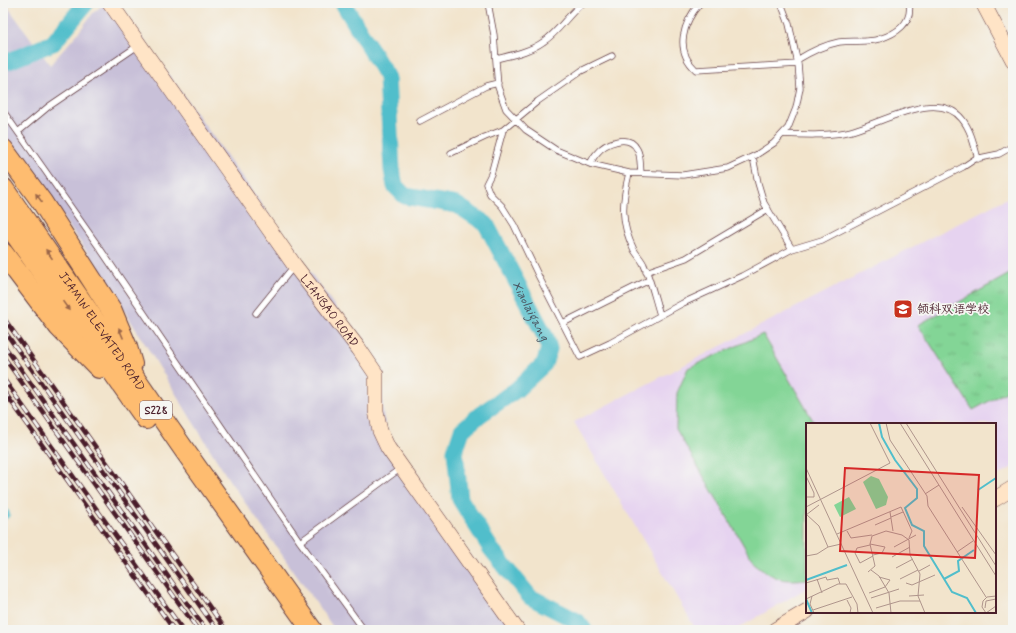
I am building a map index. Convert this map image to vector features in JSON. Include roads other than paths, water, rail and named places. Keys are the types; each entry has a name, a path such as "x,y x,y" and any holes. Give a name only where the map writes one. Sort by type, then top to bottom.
{"highway":[{"path":"3,149 42,202 112,311 127,347 133,389"},
{"name":"JIAMIN ELEVATED ROAD","path":"3,188 133,389 298,630"},
{"name":"JIAMIN ELEVATED ROAD","path":"3,216 312,630"},
{"path":"3,253 59,327 91,361 133,389"}],"street":[{"name":"LIANBAO ROAD","path":"110,3 294,266 359,349 376,374 376,411 380,431 388,448 517,630"},
{"path":"983,3 1013,58"},
{"path":"996,498 1013,488"},
{"path":"775,630 806,612"}],"lane":[{"path":"488,3 494,35 498,83 506,109 526,130 556,150 590,164 629,173 683,175 728,168 753,157 774,143 788,128 800,88 797,62 789,24 781,3"},
{"path":"496,59 524,52 543,42 556,31 574,10 583,3"},
{"path":"700,3 688,21 683,33 684,54 688,63 696,70 797,62 810,51 832,44 840,42 878,40 895,32 905,25 910,15 909,3"},
{"path":"18,132 48,107 139,44"},
{"path":"451,153 503,130 538,101 581,71 612,56"},
{"path":"420,121 486,86 498,83"},
{"path":"783,134 803,136 848,132 924,107 944,107 952,110 963,119 972,136 978,159"},
{"path":"3,111 101,250 300,542 364,630"},
{"path":"503,130 491,174 486,184 490,194 502,206 514,225 580,357 610,343 660,315 742,276 792,249 822,240 978,159 999,154 1013,146"},
{"path":"590,164 597,152 607,144 620,140 631,142 637,149 641,173"},
{"path":"753,157 758,183 768,209 792,249"},
{"path":"629,173 624,194 623,214 627,235 635,252 644,264 660,315"},
{"path":"646,272 686,258 768,209"},
{"path":"256,313 294,266"},
{"path":"563,323 649,280"},
{"path":"300,542 402,468"}],"waterway":[{"path":"9,61 53,43 86,3"},
{"name":"Xiaolaigang","path":"343,3 387,77 392,170 395,186 405,196 457,205 486,224 546,338 549,349 544,364 516,390 481,414 462,430 455,451 460,499 491,549 530,597 577,621 584,630"}],"railway":[{"path":"3,317 226,630"},
{"path":"3,329 217,630"},
{"path":"3,344 206,630"},
{"path":"3,356 198,630"},
{"path":"3,378 183,630"},
{"path":"3,390 174,630"}],"place":[{"name":"领科双语学校","path":"903,309"}]}
